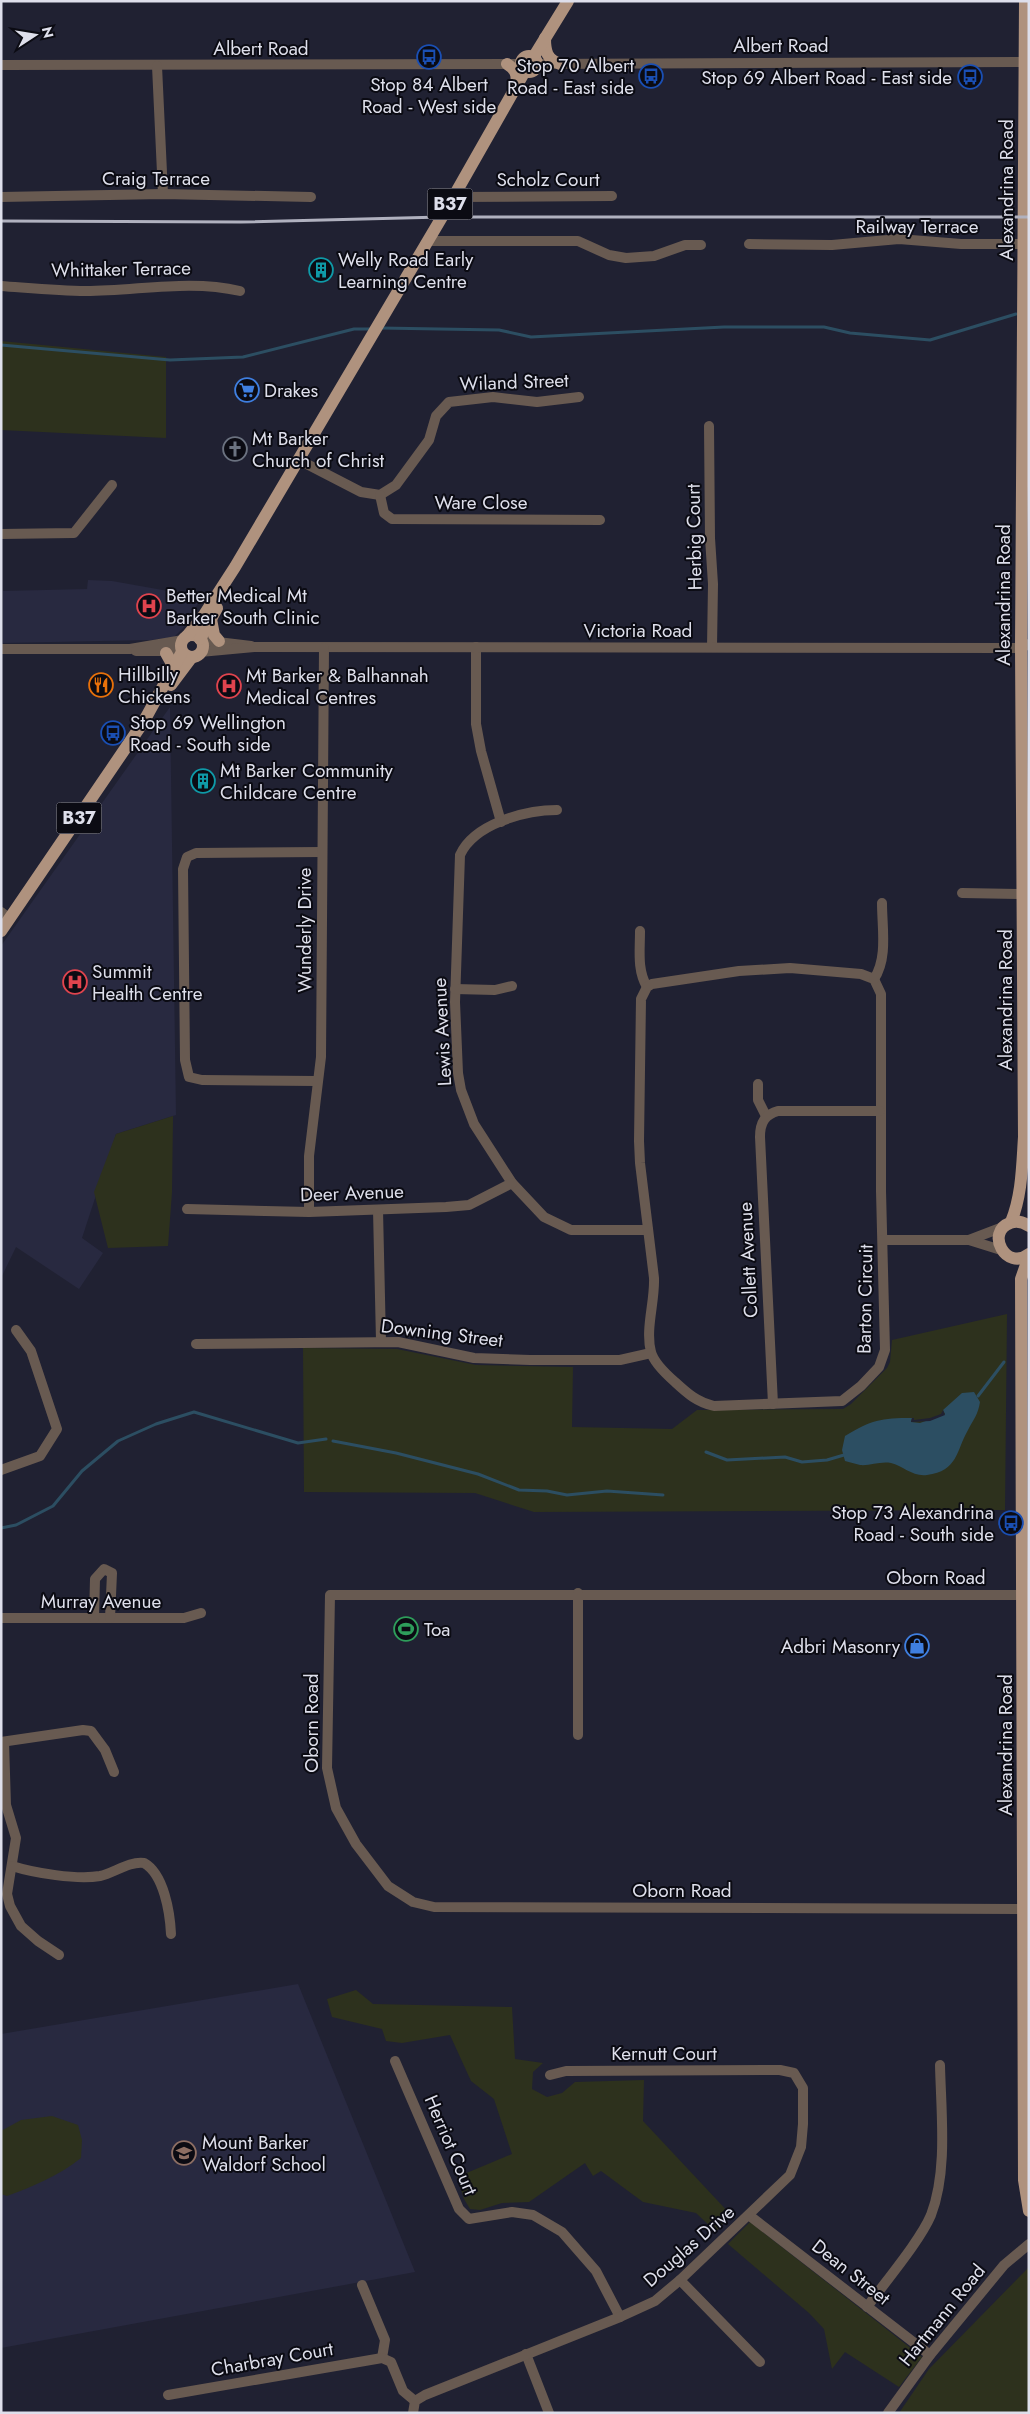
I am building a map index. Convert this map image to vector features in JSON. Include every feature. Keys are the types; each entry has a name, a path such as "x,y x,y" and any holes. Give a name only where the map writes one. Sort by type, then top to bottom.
{"main road":[{"path":"523,68 526,58 535,61 545,38 568,1"},
{"name":"Alexandrina Road","path":"1003,1252 998,1238 1017,1208 1021,1188 1026,1058 1023,894 1025,1"},
{"path":"545,38 546,55 552,61 560,64"},
{"path":"507,64 514,68 516,74 515,89"},
{"name":"B37","path":"155,703 160,700 191,646 204,615 299,460 454,197 515,89 523,68"},
{"name":"B37","path":"1,932 5,916 155,703 172,670 211,619 235,567"},
{"path":"211,619 214,635 219,641"},
{"path":"166,652 171,662 172,670"},
{"name":"Alexandrina Road","path":"1021,1188 1028,1225"},
{"path":"1007,1224 1028,1225"},
{"path":"1003,1252 1015,1258 1029,1255"},
{"path":"1003,1252 1021,1280"},
{"name":"Alexandrina Road","path":"1029,1255 1021,1280 1026,1464 1023,1595 1024,2180 1029,2210"}],"street":[{"name":"Albert Road","path":"535,61 560,64 1024,62"},
{"name":"Albert Road","path":"1,65 507,64 523,68"},
{"path":"157,66 164,194"},
{"name":"Craig Terrace","path":"1,197 164,194 311,197"},
{"name":"Scholz Court","path":"454,197 612,196"},
{"name":"Railway Terrace","path":"749,244 832,245 899,239 961,244 1025,244"},
{"path":"428,241 578,241 609,255 632,258 654,256 685,245 701,245"},
{"name":"Whittaker Terrace","path":"1,286 86,291 150,286 216,285 240,291"},
{"name":"Wiland Street","path":"380,495 396,485 429,440 434,430 436,416 449,402 493,397 537,402 579,397"},
{"name":"Herbig Court","path":"709,426 710,538 713,584 712,647"},
{"path":"299,460 360,492 380,495"},
{"path":"1,534 74,533 112,485"},
{"name":"Ware Close","path":"380,495 384,513 392,520 600,520"},
{"name":"Victoria Road","path":"130,649 138,652 166,652 219,641 254,647"},
{"name":"Victoria Road","path":"1,649 130,649 191,646 324,648 1025,646"},
{"path":"476,647 476,724 481,751 501,822"},
{"name":"Wunderly Drive","path":"309,1212 309,1156 316,1082 321,1057 324,648"},
{"name":"Lewis Avenue","path":"557,810 538,810 501,822 474,834 460,855 455,989 458,1073 461,1090 474,1124 512,1183 544,1217 570,1230 648,1230"},
{"path":"316,1082 202,1080 189,1077 185,1060 183,869 188,857 196,853 322,852"},
{"path":"962,894 1023,894"},
{"path":"651,1353 650,1328 655,1296 654,1278 639,1141 640,1009 641,999 647,987 658,983 739,971 790,968 861,974 874,980 883,961 882,904"},
{"path":"640,931 641,977 647,987"},
{"name":"Barton Circuit","path":"651,1353 668,1376 699,1402 714,1406 842,1402 861,1386 883,1360 885,1350 880,1111 881,994 874,980"},
{"path":"455,989 495,990 512,986"},
{"path":"758,1084 758,1100 766,1116 778,1111 880,1111"},
{"name":"Collett Avenue","path":"766,1116 761,1124 760,1137 773,1404"},
{"name":"Deer Avenue","path":"186,1210 309,1212 469,1205 512,1183"},
{"path":"378,1210 381,1341"},
{"path":"969,1240 1007,1224"},
{"path":"883,1240 969,1240 1003,1252"},
{"path":"1,1470 40,1456 57,1429 31,1351 16,1330"},
{"name":"Downing Street","path":"196,1344 381,1341 418,1345 474,1358 620,1360 651,1353"},
{"path":"94,1618 95,1579 104,1569 112,1573 110,1618"},
{"path":"578,1593 578,1735"},
{"name":"Oborn Road","path":"1023,1595 330,1594 327,1768 330,1790 336,1808 356,1844 388,1886 413,1902 434,1907 1024,1909"},
{"name":"Murray Avenue","path":"1,1618 184,1618 201,1613"},
{"path":"59,1955 38,1941 13,1915 7,1894 16,1838 6,1806 2,1742 82,1730 91,1731 105,1750 114,1772"},
{"path":"12,1866 31,1872 87,1877 98,1876 135,1863 144,1863 156,1874 170,1913 172,1934"},
{"name":"Herriot Court","path":"395,2061 459,2209 469,2219 512,2212 533,2215 562,2232 596,2271 620,2317"},
{"path":"867,2306 930,2216 939,2184 941,2132 940,2066"},
{"name":"Douglas Drive","path":"415,2401 425,2395 620,2317 655,2301 680,2280 750,2216 790,2175 801,2147 803,2088 794,2073 780,2070"},
{"name":"Kernutt Court","path":"550,2075 566,2071 780,2070"},
{"name":"Dean Street","path":"750,2216 930,2355"},
{"name":"Hartmann Road","path":"888,2413 930,2355 1004,2265 1029,2244"},
{"path":"680,2280 760,2362"},
{"path":"362,2285 384,2340 382,2358 391,2362 403,2391 415,2401 413,2413"},
{"path":"526,2354 549,2413"},
{"name":"Charbray Court","path":"168,2395 382,2358"}],"shaded area":[{"path":"88,580 112,581 202,597 183,628 174,637 151,640 3,643 3,591 87,589"},
{"path":"170,707 176,1115 116,1134 82,1238 103,1253 79,1289 16,1247 2,1276 1,946"},
{"path":"974,1392 980,1402 978,1410 955,1459 945,1469 937,1473 922,1475 891,1463 860,1465 845,1461 842,1450 845,1436 854,1431 869,1423 884,1419 912,1418 911,1422 920,1423 945,1414 943,1410 962,1393"},
{"name":"Mount Barker Waldorf School","path":"298,1984 415,2272 1,2348 1,2034"}],"green space":[{"path":"1,341 166,357 166,438 1,430"},
{"path":"173,1116 172,1192 168,1246 108,1248 94,1192 116,1134"},
{"path":"1007,1314 1005,1510 534,1512 475,1493 304,1492 303,1348 397,1349 476,1365 573,1367 572,1427 672,1429 697,1410 843,1409 851,1404 887,1368 890,1362 892,1340"},
{"path":"356,1990 373,2004 512,2007 515,2059 543,2063 533,2072 532,2089 547,2097 562,2093 575,2082 644,2080 643,2121 731,2215 716,2232 696,2213 643,2202 601,2171 593,2176 585,2163 529,2202 502,2203 480,2210 470,2209 464,2199 457,2177 512,2154 494,2099 471,2081 450,2035 402,2043 386,2041 382,2029 332,2017 327,1999"},
{"path":"52,2116 78,2125 82,2140 81,2158 64,2170 36,2184 7,2196 1,2194 1,2131 21,2120"},
{"path":"750,2222 922,2357 899,2387 845,2352 832,2369 824,2329 809,2313 728,2244"},
{"path":"1029,2267 1029,2413 899,2413 929,2369"}],"pier":[{"path":"943,1410 945,1415 930,1421 911,1422 912,1418 914,1420 930,1418 941,1414"}],"waterway":[{"path":"380,328 499,330 531,337 724,327 824,327 850,333 930,340 1016,314"},
{"path":"1,345 170,360 243,357 354,329 372,329"},
{"path":"978,1396 1004,1362"},
{"path":"1,1528 16,1525 53,1506 82,1471 118,1441 156,1424 194,1412 298,1443 326,1439"},
{"path":"333,1441 396,1453 478,1474 519,1490 547,1491 567,1495 607,1491 663,1495"},
{"path":"706,1452 727,1460 785,1457 802,1462 827,1460 844,1455"}],"railway":[{"path":"1,221 241,222 442,217 1029,217"}],"place":[{"name":"Stop 84 Albert Road - West side","path":"429,57"},
{"name":"Stop 70 Albert Road - East side","path":"651,76"},
{"name":"Stop 69 Albert Road - East side","path":"970,77"},
{"name":"Welly Road Early Learning Centre","path":"321,270"},
{"name":"Drakes","path":"247,390"},
{"name":"Mt Barker Church of Christ","path":"235,449"},
{"name":"Better Medical Mt Barker South Clinic","path":"149,606"},
{"name":"Hillbilly Chickens","path":"101,685"},
{"name":"Mt Barker & Balhannah Medical Centres","path":"229,686"},
{"name":"Stop 69 Wellington Road - South side","path":"113,733"},
{"name":"Mt Barker Community Childcare Centre","path":"203,781"},
{"name":"Summit Health Centre","path":"75,982"},
{"name":"Stop 73 Alexandrina Road - South side","path":"1011,1523"},
{"name":"Toa","path":"406,1629"},
{"name":"Adbri Masonry","path":"917,1646"},
{"name":"Mount Barker Waldorf School","path":"184,2153"}]}
